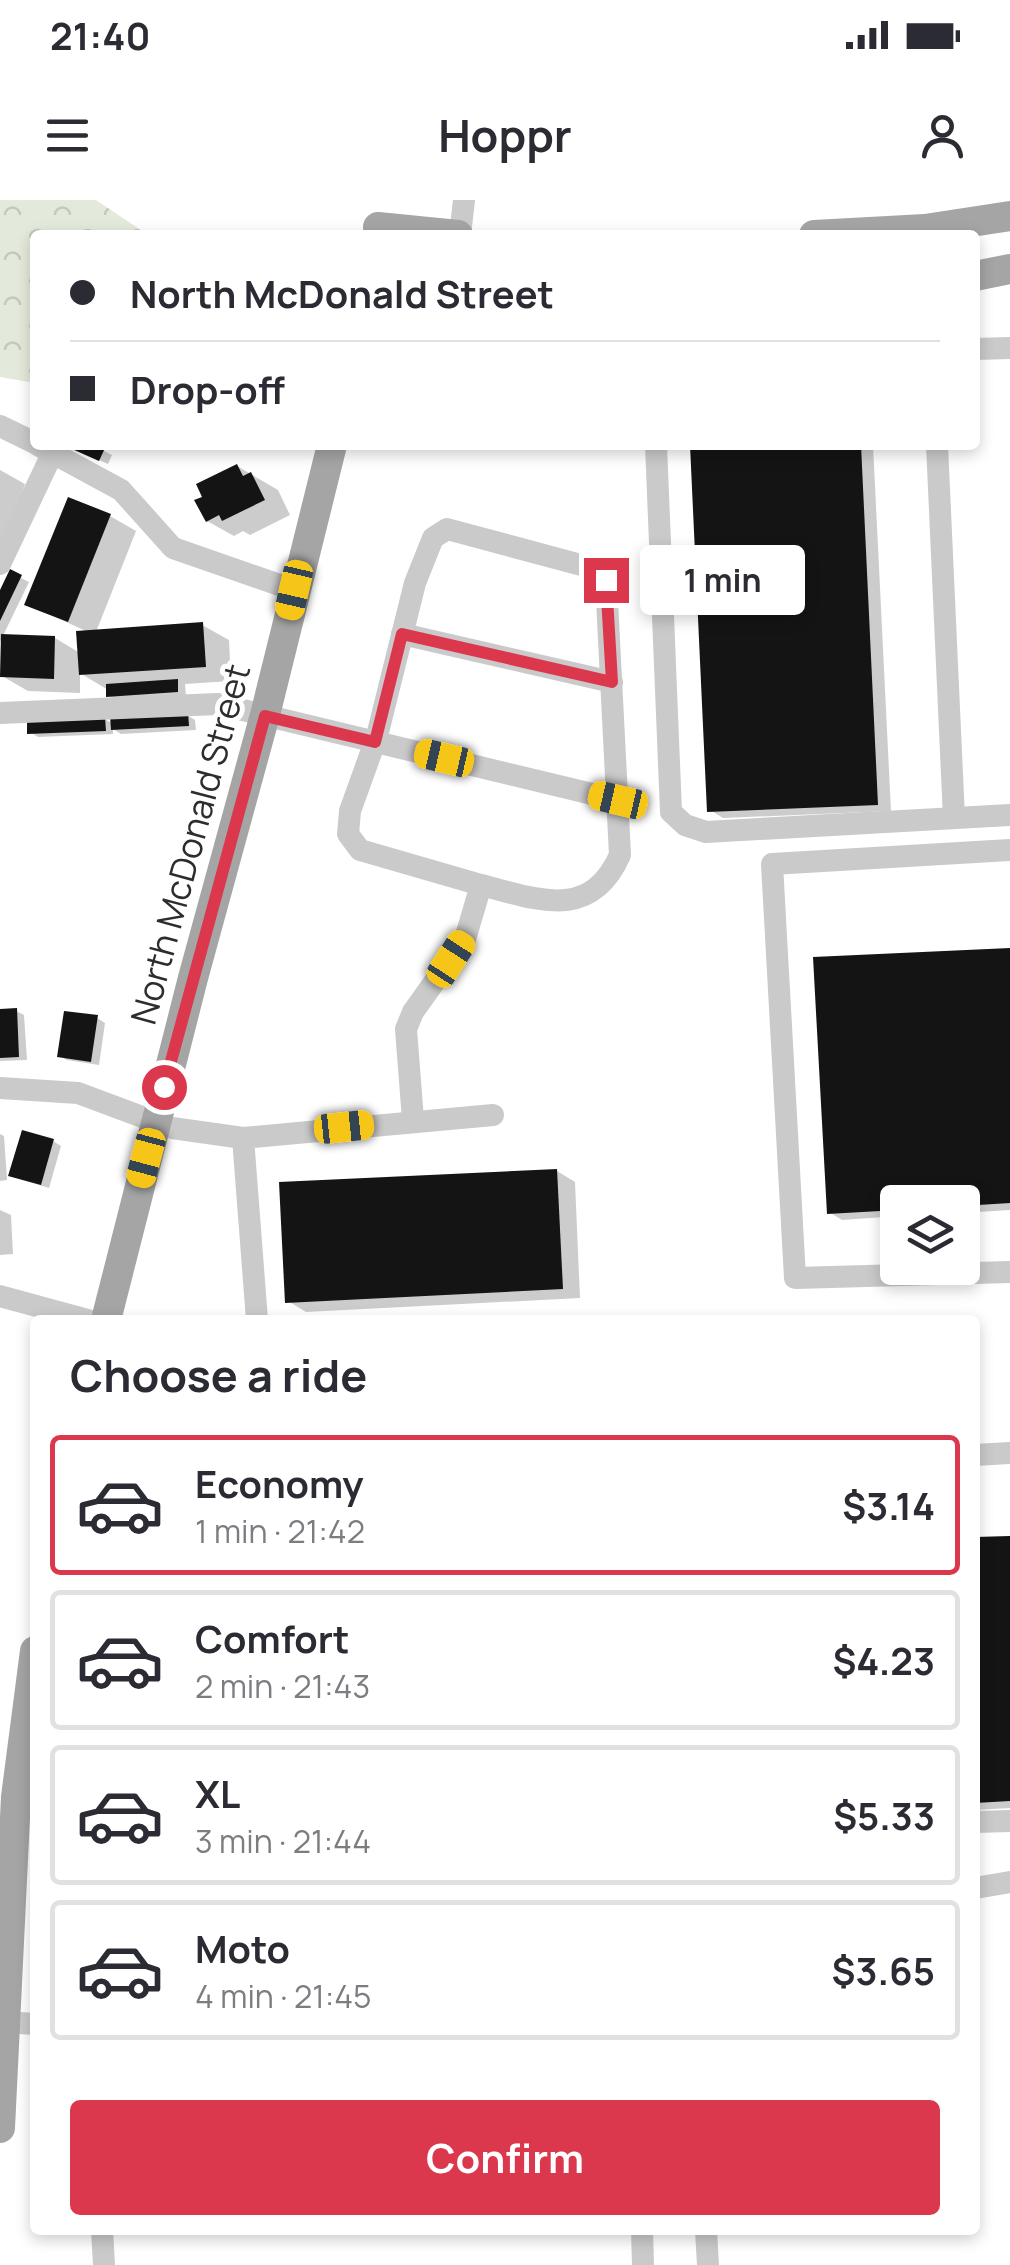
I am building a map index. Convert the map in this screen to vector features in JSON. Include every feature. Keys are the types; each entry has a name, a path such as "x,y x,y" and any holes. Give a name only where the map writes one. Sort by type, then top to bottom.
{"main road":[{"path":"936,230 1010,216"},
{"path":"377,221 430,230"},
{"path":"980,275 1010,269"},
{"name":"North McDonald Street","path":"107,1315 331,450"},
{"path":"0,2128 16,1797 30,1694"}],"street":[{"path":"460,230 464,200"},
{"path":"980,349 1010,348"},
{"path":"0,426 30,441"},
{"path":"0,564 41,450"},
{"path":"48,450 121,490 173,548 294,590"},
{"path":"656,450 671,812 685,824 706,832 1010,814"},
{"path":"937,450 954,818"},
{"path":"447,530 596,569 606,580 612,682 620,856 613,871 582,899 546,901 481,885 360,850 348,834 350,811 375,742 415,583 433,538 447,530"},
{"path":"402,634 612,682"},
{"path":"0,713 218,704 618,800"},
{"path":"769,828 795,1278 1010,1272"},
{"path":"772,864 1010,850"},
{"path":"412,1120 406,1029 413,1012 464,939 481,885"},
{"path":"0,1088 78,1093 155,1124 242,1138 412,1120 493,1116"},
{"path":"242,1138 257,1315"},
{"path":"0,1296 70,1315"},
{"path":"980,1455 1010,1453"},
{"path":"980,1822 1010,1821"},
{"path":"980,1887 1010,1882"},
{"path":"4,2022 30,2024"},
{"path":"102,2235 104,2265"},
{"path":"642,2235 643,2265"},
{"path":"706,2235 708,2265"}],"green space":[{"path":"0,200 96,200 141,230 30,230 30,382 0,377"}],"building":[{"path":"74,450 104,450 99,461"},
{"path":"690,450 861,450 878,805 707,812"},
{"path":"237,464 243,476 251,472 265,500 222,521 219,515 206,522 194,500 202,497 196,484"},
{"path":"68,497 111,514 68,622 24,605"},
{"path":"10,569 22,575 0,621 0,590"},
{"path":"203,622 206,667 79,675 76,631"},
{"path":"1,634 55,636 54,679 0,677"},
{"path":"178,679 178,692 106,697 106,684"},
{"path":"188,712 189,726 111,730 110,716"},
{"path":"105,717 106,731 27,734 27,720"},
{"path":"1010,948 1010,1203 980,1205 980,1185 880,1185 880,1211 827,1214 813,957"},
{"path":"17,1008 19,1057 0,1058 0,1009"},
{"path":"64,1011 98,1015 91,1062 57,1057"},
{"path":"22,1130 54,1139 41,1185 8,1176"},
{"path":"557,1169 563,1289 285,1303 279,1182"},
{"path":"1010,1536 1010,1801 980,1803 980,1537"}],"route":[{"path":"164,1087 265,716 375,742 402,634 612,682 606,580"}]}
